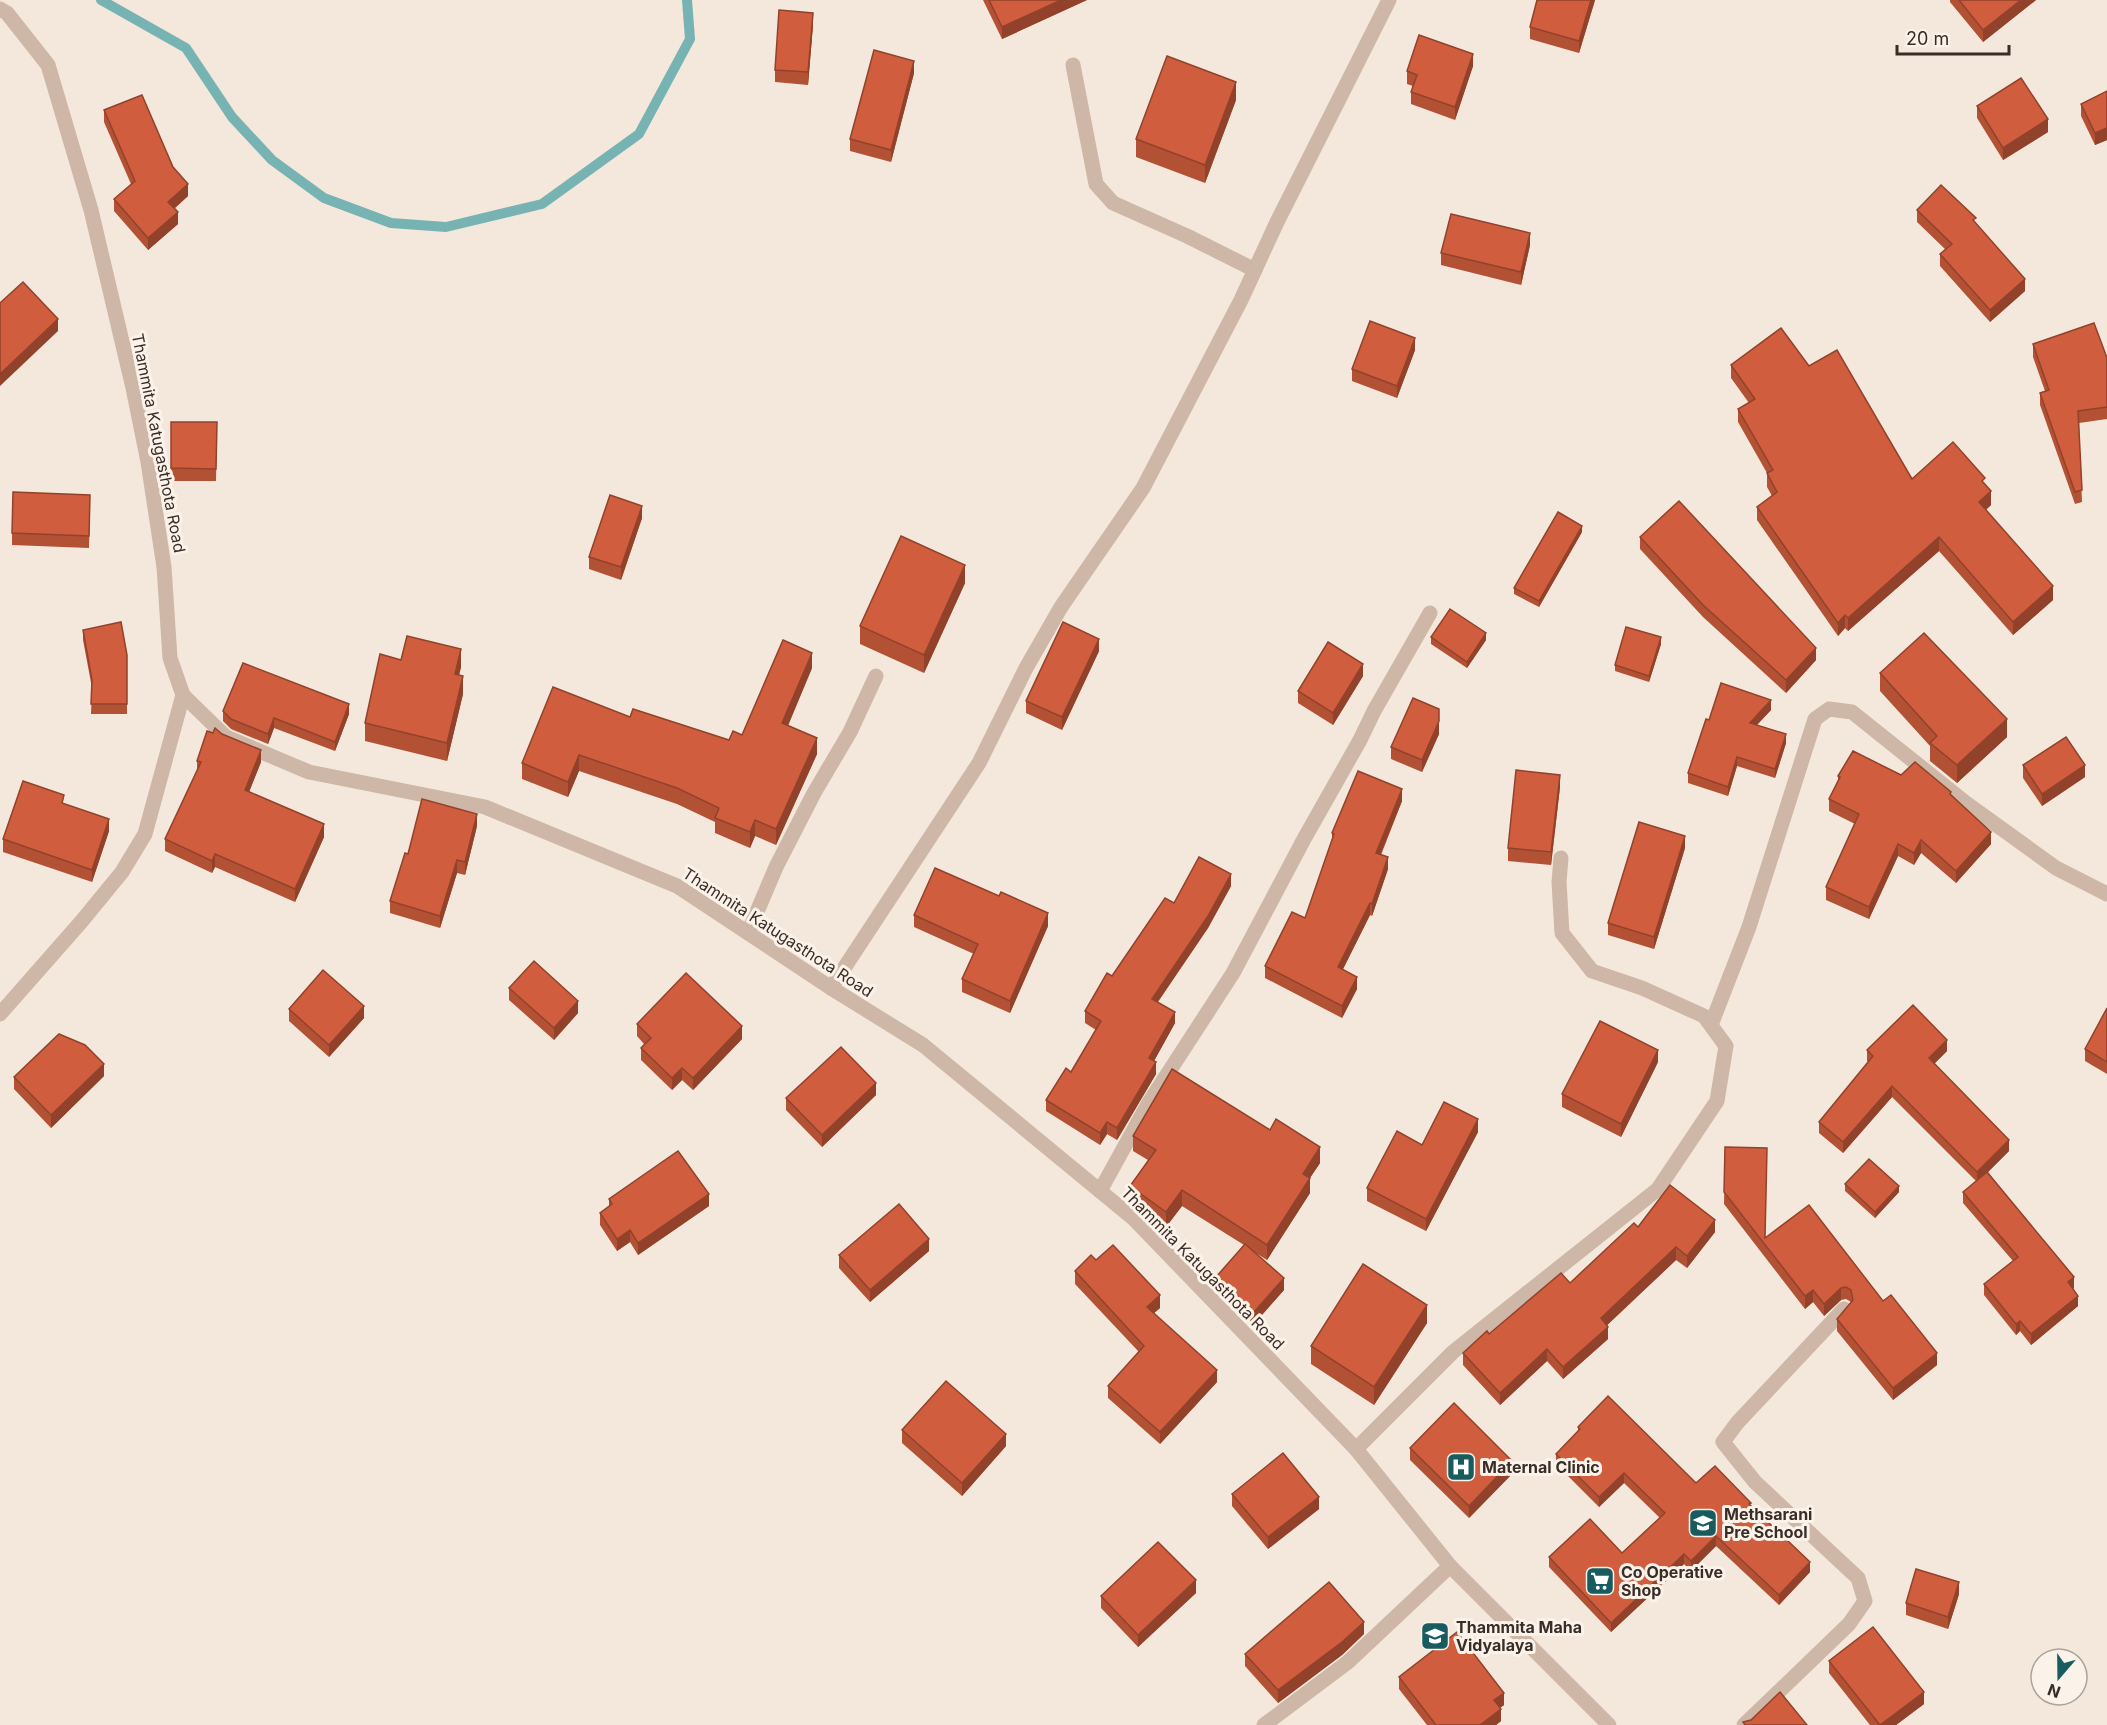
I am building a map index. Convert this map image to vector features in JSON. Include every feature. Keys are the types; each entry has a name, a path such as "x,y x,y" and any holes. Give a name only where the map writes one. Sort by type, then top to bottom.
{"street":[{"path":"831,988 979,763 1026,668 1060,607 1143,488 1255,270 1389,0"},
{"name":"Thammita Katugasthota Road","path":"0,9 7,13 48,65 92,210 148,462 164,567 171,658 183,695 226,737 309,772 485,807 677,886 831,988 923,1045 1134,1219 1356,1449 1450,1566 1609,1725"},
{"path":"1073,65 1096,184 1113,203 1255,270"},
{"path":"1100,1191 1148,1104 1233,974 1304,839 1430,613"},
{"path":"748,933 776,867 814,793 850,732 876,676"},
{"path":"0,1014 109,889 145,834 183,695"},
{"path":"1711,1025 1749,927 1815,719 1828,709 1852,712 1966,802 2056,868 2107,894"},
{"path":"1356,1449 1453,1352 1658,1189 1718,1101 1726,1046 1704,1016 1642,988 1592,971 1562,933 1559,882 1561,858"},
{"path":"1744,1725 1849,1624 1865,1601 1858,1578 1755,1482 1723,1442 1737,1423 1844,1309"},
{"path":"1264,1725 1348,1662 1450,1566"}],"building":[{"path":"989,0 1061,0 1002,27"},
{"path":"1537,0 1591,0 1579,41 1530,27"},
{"path":"1959,0 2021,0 1983,30"},
{"path":"779,10 813,13 808,72 775,70"},
{"path":"1419,35 1473,54 1455,107 1411,92 1417,75 1407,71"},
{"path":"874,50 914,61 891,150 850,139"},
{"path":"1167,56 1236,82 1205,165 1136,139"},
{"path":"2021,78 2048,119 2003,148 1977,106"},
{"path":"2107,91 2107,128 2095,133 2081,104"},
{"path":"142,95 173,167 188,184 168,202 178,212 148,238 114,199 135,181 104,110"},
{"path":"1941,185 1976,218 1973,220 2025,279 1990,310 1940,254 1952,244 1917,210"},
{"path":"1451,214 1530,233 1521,272 1441,253"},
{"path":"23,282 58,319 0,374 0,303"},
{"path":"1370,321 1415,338 1397,386 1352,369"},
{"path":"2094,323 2107,358 2107,407 2078,411 2082,490 2075,492 2040,393 2049,390 2033,344"},
{"path":"1781,328 1809,366 1837,350 1912,479 1953,442 1985,478 1982,481 1991,491 1979,502 2053,586 2013,622 1939,537 1848,618 1845,615 1838,623 1757,507 1777,492 1767,473 1773,470 1738,409 1755,399 1731,365"},
{"path":"171,422 217,422 216,469 171,468"},
{"path":"13,492 90,495 89,536 12,533"},
{"path":"610,495 642,506 621,567 589,557"},
{"path":"1679,501 1816,648 1786,680 1703,605 1640,537"},
{"path":"1558,512 1582,526 1539,601 1514,588"},
{"path":"901,536 965,565 924,655 860,626"},
{"path":"1450,609 1486,633 1467,662 1431,637"},
{"path":"121,622 127,655 127,704 91,704 92,680 83,630"},
{"path":"1063,622 1099,639 1062,717 1026,701"},
{"path":"1626,627 1661,637 1649,676 1615,665"},
{"path":"1924,633 2007,719 1957,765 1930,743 1937,736 1880,673"},
{"path":"407,636 461,649 455,674 463,676 447,743 365,723 380,654 401,660"},
{"path":"783,640 812,653 782,723 817,738 776,829 755,820 750,832 715,818 719,808 677,788 579,755 568,782 522,763 553,687 630,717 633,709 729,740 733,731 742,735"},
{"path":"1328,642 1363,664 1333,713 1298,691"},
{"path":"243,663 349,704 335,742 274,718 268,734 231,719 223,711"},
{"path":"1721,683 1771,700 1750,723 1786,734 1775,769 1737,757 1728,787 1688,773"},
{"path":"1413,698 1439,709 1439,721 1422,760 1391,747"},
{"path":"215,728 222,734 261,750 245,790 324,824 295,889 215,854 212,861 165,839 201,762 197,761 207,731 213,733"},
{"path":"2066,737 2085,765 2042,794 2023,765"},
{"path":"1853,751 1901,775 1915,762 1951,792 1950,794 1991,832 1956,871 1921,840 1914,853 1898,844 1869,907 1826,887 1859,814 1829,799 1840,777 1838,776"},
{"path":"1516,770 1560,775 1551,852 1508,848"},
{"path":"1358,771 1402,789 1376,853 1388,857 1372,904 1370,903 1338,967 1357,977 1342,1006 1265,966 1292,912 1305,918 1334,834 1332,833"},
{"path":"23,781 64,795 62,803 109,819 92,870 3,839"},
{"path":"422,799 477,814 465,862 457,860 440,916 390,901 405,853 408,854"},
{"path":"1639,822 1685,836 1654,937 1608,923"},
{"path":"1199,857 1231,874 1208,916 1152,999 1175,1012 1149,1058 1156,1062 1117,1128 1107,1122 1100,1133 1046,1100 1066,1068 1071,1072 1101,1021 1085,1011 1107,973 1112,976 1165,898 1174,903"},
{"path":"935,868 999,896 1001,892 1048,913 1010,1001 962,979 978,944 914,915"},
{"path":"534,961 578,1001 554,1028 509,988"},
{"path":"323,970 364,1006 329,1045 289,1009"},
{"path":"686,973 742,1026 693,1078 682,1068 672,1078 641,1048 651,1038 637,1024"},
{"path":"1913,1005 1947,1040 1929,1058 2009,1140 1977,1172 1892,1086 1843,1142 1819,1122 1873,1056 1867,1050"},
{"path":"2107,1008 2107,1062 2085,1049"},
{"path":"1600,1021 1658,1050 1621,1124 1562,1094"},
{"path":"59,1034 85,1045 104,1064 51,1115 14,1077"},
{"path":"841,1047 876,1083 822,1135 786,1098"},
{"path":"1172,1069 1270,1130 1276,1119 1320,1147 1303,1174 1310,1178 1267,1245 1182,1190 1166,1212 1130,1186 1156,1150 1133,1136"},
{"path":"1444,1102 1478,1119 1426,1219 1367,1188 1397,1131 1422,1145"},
{"path":"1725,1147 1767,1148 1765,1238 1809,1205 1883,1301 1891,1295 1937,1353 1893,1388 1837,1319 1853,1300 1851,1290 1846,1287 1841,1288 1824,1304 1813,1290 1805,1296 1724,1192"},
{"path":"678,1151 709,1194 638,1243 630,1230 617,1239 600,1213 612,1204 609,1199"},
{"path":"1869,1159 1899,1186 1875,1212 1845,1184"},
{"path":"1987,1172 2074,1277 2068,1282 2078,1296 2031,1334 2020,1321 2016,1324 1984,1284 2018,1257 1963,1192"},
{"path":"1670,1185 1715,1220 1687,1256 1676,1247 1601,1318 1608,1327 1563,1367 1547,1349 1500,1393 1463,1353 1487,1331 1489,1334 1561,1273 1570,1283 1634,1223 1638,1227"},
{"path":"899,1204 929,1239 870,1290 839,1255"},
{"path":"1245,1244 1284,1278 1254,1312 1216,1277"},
{"path":"1113,1245 1160,1295 1147,1307 1217,1370 1160,1432 1108,1386 1144,1346 1075,1271 1091,1255 1096,1260"},
{"path":"1363,1264 1427,1305 1374,1387 1311,1346"},
{"path":"946,1381 1006,1434 962,1483 902,1430"},
{"path":"1608,1396 1696,1483 1715,1466 1751,1503 1749,1504 1810,1562 1779,1595 1716,1536 1691,1561 1684,1554 1611,1623 1549,1557 1590,1519 1622,1553 1665,1513 1624,1473 1599,1497 1556,1454"},
{"name":"Maternal Clinic","path":"1454,1403 1512,1461 1469,1506 1410,1448"},
{"path":"1283,1453 1319,1497 1268,1537 1232,1494"},
{"path":"1158,1542 1196,1580 1138,1635 1101,1596"},
{"path":"1916,1569 1959,1582 1948,1617 1906,1603"},
{"path":"1329,1582 1364,1622 1342,1642 1278,1690 1245,1654"},
{"path":"1873,1627 1924,1692 1880,1725 1829,1661"},
{"path":"1457,1632 1504,1693 1494,1700 1501,1709 1480,1725 1436,1725 1399,1677"},
{"path":"1780,1692 1807,1725 1745,1725 1743,1722 1751,1720"}],"waterway":[{"path":"101,0 186,48 232,117 272,160 324,198 391,223 446,227 542,204 639,134 690,39 687,0"}],"place":[{"name":"Maternal Clinic","path":"1461,1467"},
{"name":"Methsarani Pre School","path":"1703,1523"},
{"name":"Co Operative Shop","path":"1600,1581"},
{"name":"Thammita Maha Vidyalaya","path":"1435,1636"}]}
